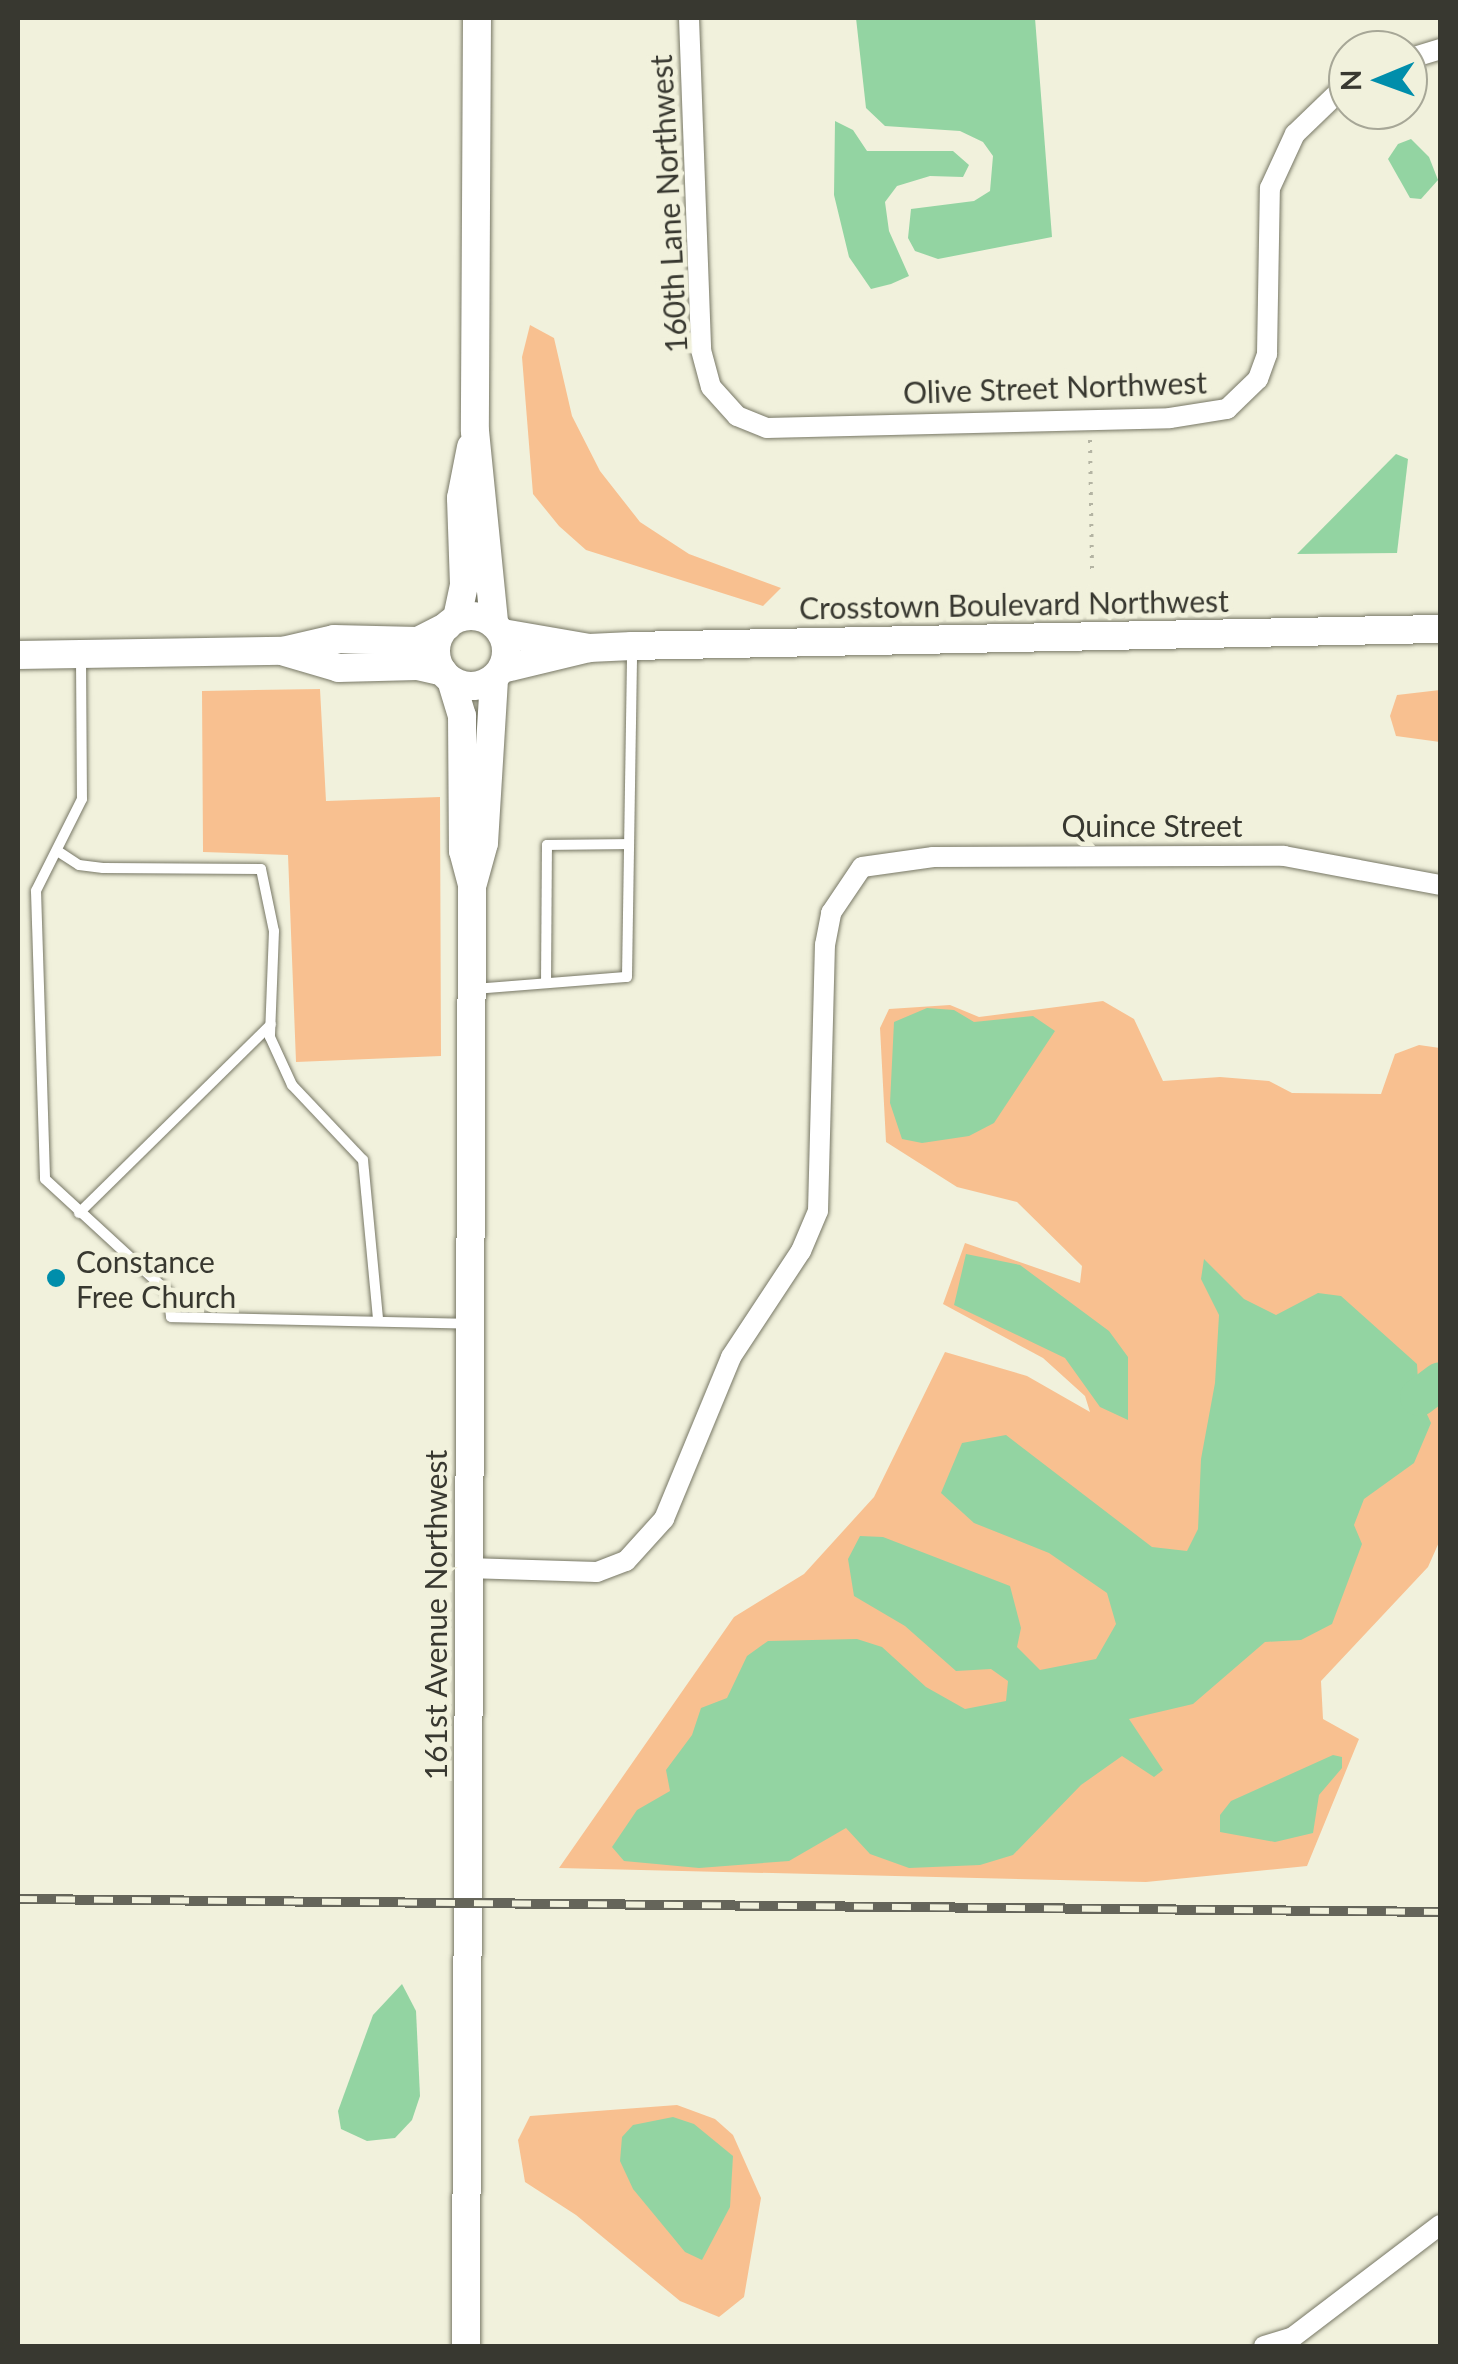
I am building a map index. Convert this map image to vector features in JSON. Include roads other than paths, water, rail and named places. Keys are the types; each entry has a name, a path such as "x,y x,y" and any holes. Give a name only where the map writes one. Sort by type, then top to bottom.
{"main road":[{"path":"283,651 338,668 418,666 473,687 498,674 498,628 475,431 478,18"},
{"path":"447,676 436,649 452,622 464,585 461,498 475,431"},
{"path":"18,655 283,651 334,638 418,641 452,622 498,628"},
{"name":"Crosstown Boulevard Northwest","path":"498,628 588,648"},
{"name":"Crosstown Boulevard Northwest","path":"498,674 588,648 1440,629"},
{"name":"161st Avenue Northwest","path":"472,884 484,843 498,674"},
{"name":"161st Avenue Northwest","path":"447,676 462,716 463,851 472,884 466,2346"}],"street":[{"name":"160th Lane Northwest","path":"688,18 702,350 711,388"},
{"name":"Olive Street Northwest","path":"711,388 737,416 767,428 1210,415 1242,398 1258,379 1267,354 1270,188 1295,134 1328,102"},
{"name":"Quince Street","path":"467,1568 597,1572 648,1544 680,1490 731,1357 801,1251 818,1210 825,944 831,913 862,868 950,857 1284,856 1440,885"},
{"path":"1264,2346 1309,2325 1440,2225"}],"lane":[{"path":"472,989 627,977 632,646"},
{"path":"81,656 82,799 36,892 44,1179 168,1292 171,1317 378,1318 470,1324"},
{"path":"546,983 547,845 629,844"},
{"path":"59,852 79,865 104,868 262,869 274,931 271,1023 276,1057 292,1085 364,1160 378,1318"},
{"path":"80,1213 271,1023"}],"waterway":[{"path":"1419,1397 1440,1381"}],"railway":[{"path":"18,1899 1440,1912"}],"place":[{"name":"Constance Free Church","path":"56,1278"}]}
